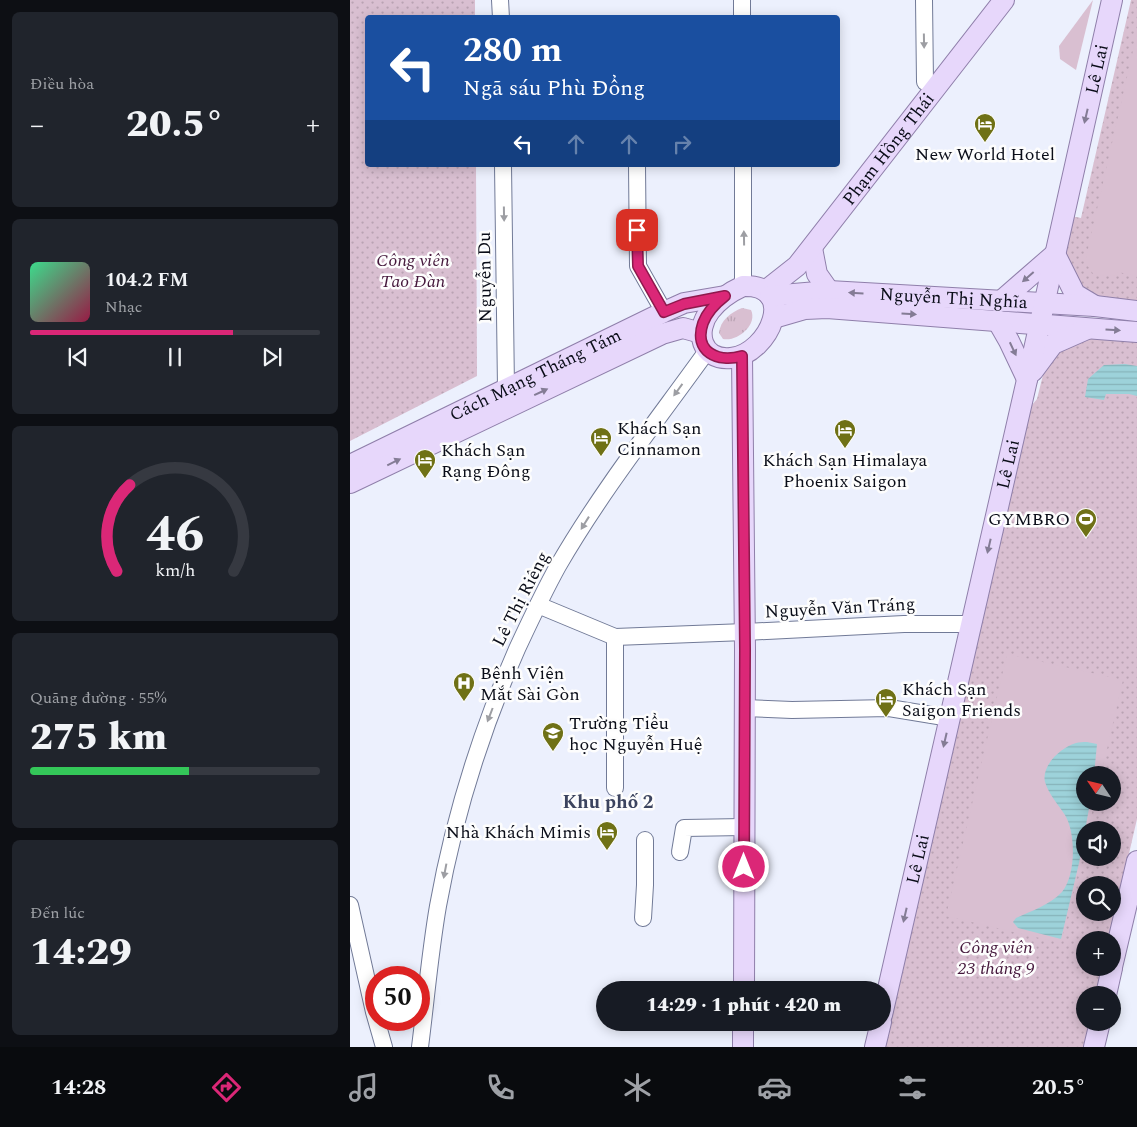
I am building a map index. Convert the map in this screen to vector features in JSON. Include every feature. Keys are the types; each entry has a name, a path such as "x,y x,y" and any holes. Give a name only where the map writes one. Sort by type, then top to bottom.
{"main road":[{"name":"Phạm Hồng Thái","path":"758,290 786,258 989,0"},
{"name":"Phạm Hồng Thái","path":"758,290 796,266 812,248 1004,0"},
{"name":"Lê Lai","path":"890,981 1045,303 1112,0"},
{"path":"812,248 817,274 829,291"},
{"path":"1027,379 999,310 1055,254 1075,294 1095,306"},
{"path":"758,290 774,304 774,318 766,335 742,356 722,358 713,356 704,342 703,322 709,312 725,296 758,290"},
{"name":"Nguyễn Thị Nghĩa","path":"758,290 829,291 999,310 1040,324 1137,332"},
{"name":"Cách Mạng Tháng Tám","path":"350,465 664,312 684,304 725,296"},
{"name":"Nguyễn Thị Nghĩa","path":"774,318 805,309 999,310 1045,303 1137,311"},
{"name":"Cách Mạng Tháng Tám","path":"350,483 662,334 683,328 704,342"},
{"path":"1027,379 1053,344 1089,328"},
{"path":"742,356 744,981"},
{"path":"1120,931 1137,861"},
{"path":"744,1031 744,1047"},
{"path":"875,1047 879,1031"},
{"path":"1094,1047 1098,1031"}],"street":[{"path":"500,0 501,15"},
{"path":"742,0 742,15"},
{"path":"924,0 925,82"},
{"name":"Nguyễn Du","path":"503,167 506,388"},
{"path":"637,167 638,266 664,312"},
{"path":"743,167 758,290"},
{"name":"Lê Thị Riêng","path":"429,966 447,862 466,786 480,740 496,699 538,605 557,568 704,342"},
{"name":"Nguyễn Văn Tráng","path":"538,605 615,637 904,624 971,624"},
{"path":"615,637 615,788"},
{"path":"744,708 792,710 890,708 950,718"},
{"path":"680,852 684,828 744,827"},
{"path":"643,918 645,840"},
{"path":"350,905 365,969"},
{"path":"380,1031 384,1047"},
{"name":"Lê Thị Riêng","path":"420,1047 421,1031"}],"green space":[{"name":"Công viên Tao Đàn","path":"350,0 475,0 475,15 365,15 365,167 476,167 477,376 350,441"},
{"path":"1093,0 1076,70 1060,59 1059,46"},
{"path":"1131,0 1137,0 1137,302 1090,297 1064,260 1071,216 1081,218"},
{"path":"1137,33 1137,276 1118,272 1117,276 1094,275 1085,262"},
{"path":"742,308 751,310 752,321 749,327 734,338 723,339 719,333 721,325 730,315"},
{"name":"Công viên 23 tháng 9","path":"1073,338 1137,340 1137,819 1121,888 1121,876 1076,876 1076,921 1113,921 1111,931 1076,931 1076,976 1101,976 1098,986 1076,986 1076,1031 1088,1031 1085,1047 883,1047 887,1031 891,1031 891,1012 1028,410 1037,399 1046,363"},
{"path":"1007,654 1123,680 1103,766 1076,766 1076,811 1092,811 1090,821 1076,821 1076,866 1079,866 1061,943 946,916"}],"water":[{"path":"1125,364 1137,366 1137,396 1106,394 1104,400 1085,397 1088,379 1104,365"},
{"path":"1078,742 1097,744 1095,766 1076,766 1076,811 1089,811 1087,821 1076,821 1076,866 1078,866 1061,939 1018,928 1013,922 1016,918 1052,901 1067,885 1073,854 1071,832 1065,815 1047,787 1045,776 1046,770 1053,758 1070,745"}],"place":[{"name":"New World Hotel","path":"985,143"},
{"name":"Khách Sạn Himalaya Phoenix Saigon","path":"845,449"},
{"name":"Khách Sạn Cinnamon","path":"601,457"},
{"name":"Khách Sạn Rạng Đông","path":"425,479"},
{"name":"GYMBRO","path":"1086,538"},
{"name":"Bệnh Viện Mắt Sài Gòn","path":"464,702"},
{"name":"Khách Sạn Saigon Friends","path":"886,718"},
{"name":"Trường Tiểu học Nguyễn Huệ","path":"553,752"},
{"name":"Nhà Khách Mimis","path":"607,851"}],"district":[{"name":"Khu phố 2","path":"608,802"}],"route":[{"path":"637,230 638,266 664,312 684,304 725,296 716,303 703,322 702,342 707,351 713,356 732,358 742,356 745,649 744,867"}]}
